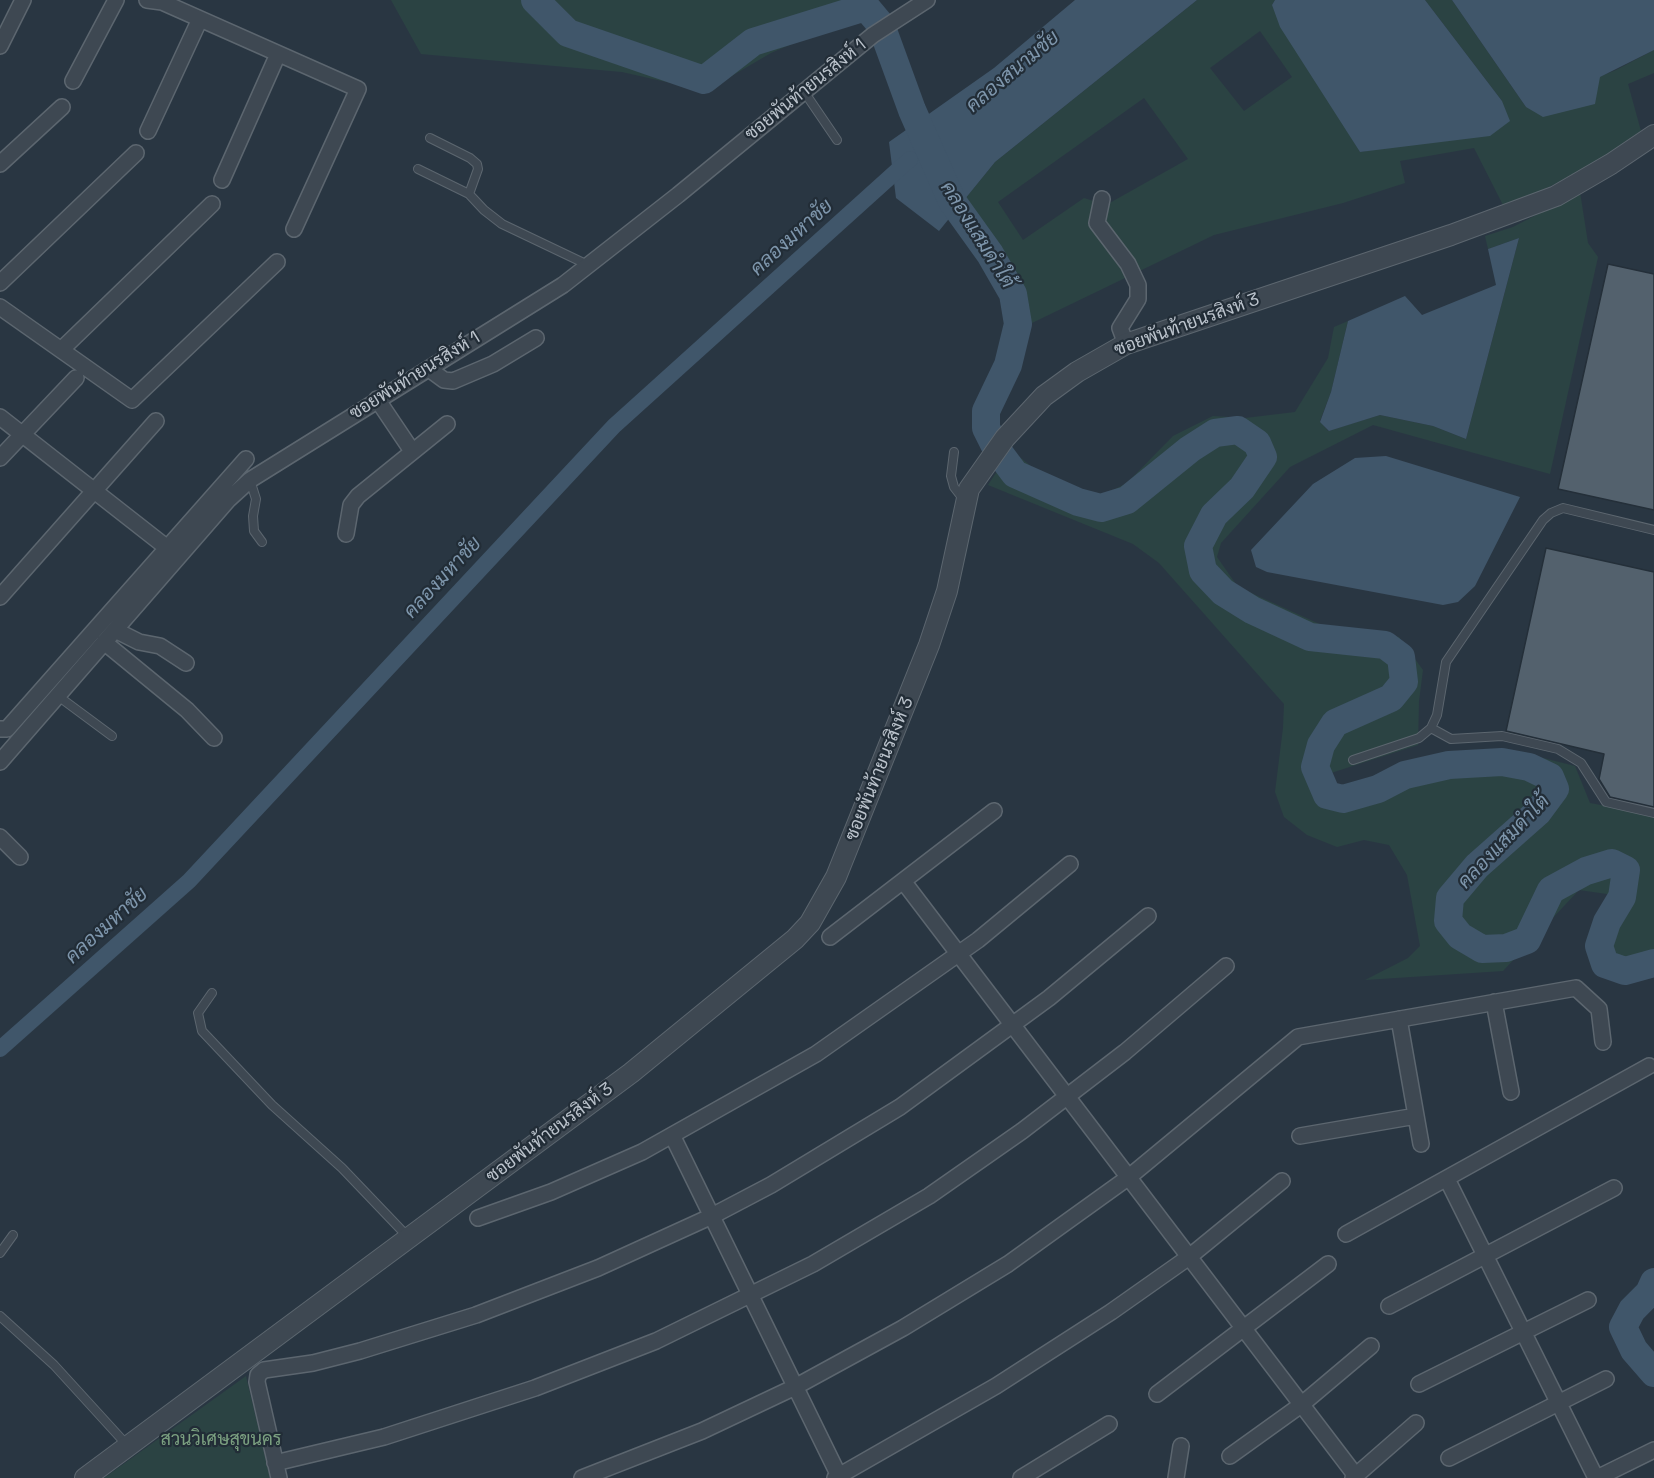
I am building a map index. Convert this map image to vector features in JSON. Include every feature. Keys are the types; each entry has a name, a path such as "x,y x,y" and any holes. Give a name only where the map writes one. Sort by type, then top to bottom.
{"street":[{"path":"0,46 23,0"},
{"path":"73,81 116,0"},
{"path":"147,0 162,2 358,89 294,229"},
{"name":"ซอยพันท้ายนรสิงห์ 1","path":"0,762 228,500 250,480 563,285 805,93 873,35 927,0"},
{"path":"148,131 200,19"},
{"path":"222,180 278,54"},
{"path":"0,164 62,107"},
{"name":"ซอยพันท้ายนรสิงห์ 3","path":"85,1478 631,1073 795,939 810,923 836,877 929,645 947,591 965,502 980,470 1005,438 1044,396 1077,372 1126,344 1215,312 1420,246 1556,196 1654,135"},
{"path":"0,284 136,153"},
{"path":"1102,199 1097,223 1128,264 1138,285 1138,298 1120,328 1126,344"},
{"path":"61,350 212,204"},
{"path":"0,307 132,399 277,262"},
{"path":"429,369 444,380 453,381 493,364 536,338"},
{"path":"0,458 76,378"},
{"path":"377,399 412,451"},
{"path":"0,417 166,547"},
{"path":"0,597 156,421"},
{"path":"346,534 351,505 358,496 447,424"},
{"path":"0,729 7,729 246,459"},
{"path":"115,630 139,642 160,646 186,663"},
{"path":"104,642 187,710 214,738"},
{"path":"830,937 994,811"},
{"path":"0,837 21,857"},
{"path":"478,1218 595,1173 672,1136 816,1054 959,954 1070,864"},
{"path":"903,881 1302,1405 1354,1477 1416,1423"},
{"path":"279,1478 257,1382 258,1375 264,1370 313,1363 360,1351 476,1315 598,1268 712,1216 771,1185 900,1107 1013,1025 1148,916"},
{"path":"275,1462 384,1437 478,1408 656,1341 813,1264 929,1196 1068,1097 1226,966"},
{"path":"582,1478 702,1431 795,1387 903,1328 1008,1264 1129,1178 1298,1037 1576,988 1599,1009 1603,1042"},
{"path":"1494,1002 1511,1092"},
{"path":"1399,1019 1421,1144"},
{"path":"1346,1234 1649,1066"},
{"path":"1300,1136 1416,1116"},
{"path":"672,1136 838,1477 996,1386 1112,1312 1189,1257 1282,1181"},
{"path":"1447,1179 1597,1478 1654,1450"},
{"path":"1389,1306 1614,1188"},
{"path":"1157,1394 1328,1264"},
{"path":"1419,1384 1588,1300"},
{"path":"1230,1456 1302,1405 1371,1346"},
{"path":"1449,1458 1606,1379"},
{"path":"1021,1478 1109,1424"},
{"path":"1176,1478 1181,1446"}],"lane":[{"path":"805,93 837,140"},
{"path":"430,138 470,158 477,164 478,169 468,194"},
{"path":"418,169 468,194 483,210 502,224 588,265"},
{"path":"954,452 951,476 954,488 965,502"},
{"path":"250,480 256,499 253,516 254,531 262,542"},
{"path":"1353,760 1419,738 1431,728 1437,716 1446,662 1536,530 1551,513 1563,508 1654,530"},
{"path":"58,696 112,736"},
{"path":"1431,728 1451,739 1502,736 1558,749 1581,763 1606,802 1654,813"},
{"path":"213,993 198,1013 202,1031 272,1105 342,1168 409,1238"},
{"path":"0,1253 13,1235"},
{"path":"0,1316 54,1365 128,1446"}],"green space":[{"path":"391,0 847,0 835,25 771,53 706,91 622,72 421,54"},
{"path":"1197,0 1275,0 1272,5 1360,152 1396,146 1502,101 1425,0 1452,0 1526,107 1616,70 1654,50 1654,73 1628,84 1641,131 1600,161 1533,195 1504,207 1474,148 1400,161 1405,183 1343,203 1214,235 1032,323 1008,259 964,200 995,162","holes":["1260,31 1292,77 1244,111 1210,68","1144,98 1188,159 1106,205 1084,198 1023,240 998,202"]},
{"path":"1580,192 1588,243 1598,257 1550,474 1373,425 1290,467 1221,543 1217,557 1238,587 1337,632 1399,637 1423,670 1419,701 1418,745 1331,773 1345,808 1431,772 1426,758 1515,751 1575,766 1590,803 1654,815 1654,958 1614,962 1608,937 1628,902 1607,894 1579,890 1503,971 1365,980 1408,958 1420,946 1407,875 1389,845 1364,840 1337,847 1307,835 1284,817 1275,792 1284,704 1159,563 1133,544 988,485 1011,450 1048,480 1097,498 1127,483 1173,436 1213,416 1245,418 1295,412 1328,358 1334,327 1348,321 1331,392 1320,421 1328,431 1380,415 1433,426 1466,439 1519,238 1488,249 1485,236 1513,227"},
{"name":"สวนวิเศษสุขนคร","path":"246,1376 270,1478 104,1478"}],"water":[{"name":"คลองสนามชัย","path":"1075,0 1197,0 995,162 939,231 896,198 889,142 994,68"},
{"path":"1275,0 1425,0 1502,101 1510,121 1490,136 1360,152 1280,27 1272,5"},
{"path":"1452,0 1654,0 1654,50 1600,77 1595,104 1543,117 1526,107"},
{"path":"1519,238 1466,439 1433,426 1380,415 1329,431 1320,422 1331,392 1348,321 1405,296 1422,315 1496,285 1488,249"},
{"path":"1386,456 1520,497 1475,586 1458,602 1443,605 1267,572 1256,567 1251,550 1313,484 1355,458"}],"building":[{"path":"1608,264 1654,274 1654,510 1558,489"},
{"path":"1546,548 1654,572 1654,807 1610,797 1599,779 1604,754 1506,731"}],"waterway":[{"name":"คลองแสมดำใต้","path":"535,0 568,33 704,80 753,42 866,7 881,25 912,110 952,201 990,254 1013,294 1018,324 1008,365 986,411 986,428 997,450 1015,474 1078,502 1101,508 1127,500 1190,449 1215,433 1238,430 1257,443 1263,457 1242,488 1214,515 1198,546 1203,571 1223,592 1252,610 1310,637 1385,645 1401,657 1404,682 1391,698 1335,723 1321,745 1315,767 1327,795 1343,799 1378,789 1405,775 1449,765 1502,762 1529,767 1550,777 1555,789 1538,812 1477,866 1450,898 1448,921 1460,936 1482,949 1506,948 1527,940 1551,890 1586,871 1612,863 1626,870 1622,897 1607,922 1599,946 1605,964 1625,971 1654,963"},
{"name":"คลองมหาชัย","path":"0,1049 189,881 614,426 910,159"},
{"name":"คลองแสมดำใต้","path":"1654,1282 1649,1293 1632,1310 1623,1327 1634,1350 1654,1373"}]}
